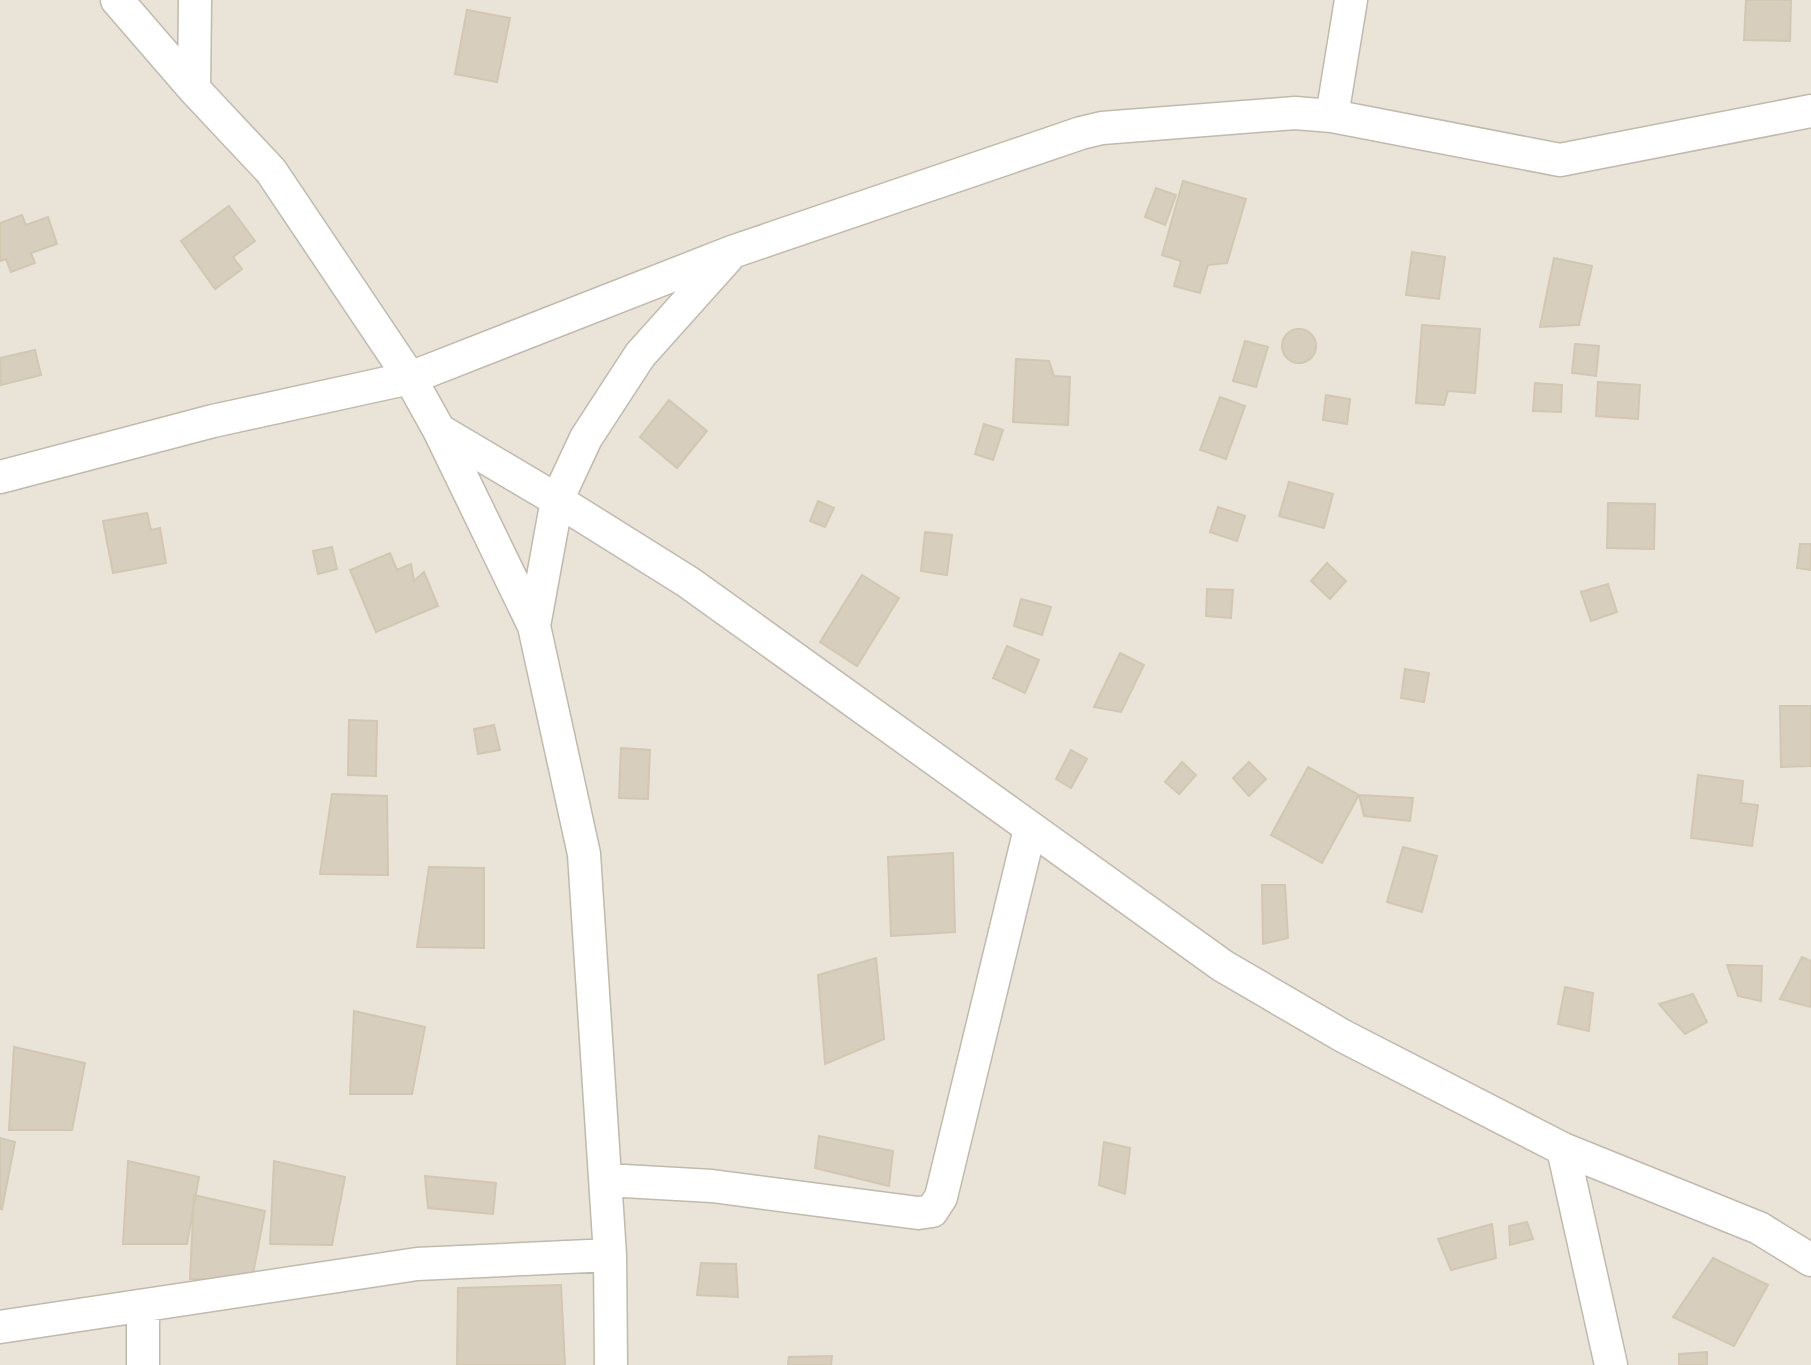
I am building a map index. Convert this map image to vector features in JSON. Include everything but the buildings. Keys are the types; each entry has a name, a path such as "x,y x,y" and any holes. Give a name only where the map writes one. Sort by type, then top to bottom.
{"street":[{"path":"117,0 194,89 271,171 410,378 439,430 534,626 584,854 610,1255 611,1365"},
{"path":"194,89 195,0"},
{"path":"1332,116 1351,0"},
{"path":"0,477 213,421 410,378 732,252 1102,128 1295,113 1332,116 1560,160 1811,111"},
{"path":"534,626 557,500 586,438 640,355 732,252"},
{"path":"439,430 688,582 1223,966 1343,1036 1563,1149 1759,1228 1811,1260"},
{"path":"606,1180 712,1186 918,1213 932,1211 941,1197 1030,829"},
{"path":"1563,1149 1611,1365"},
{"path":"0,1326 144,1307 417,1264 610,1255"},
{"path":"143,1365 144,1307"}],"shaded area":[{"path":"0,0 1811,0 1811,1365 0,1365"}]}
